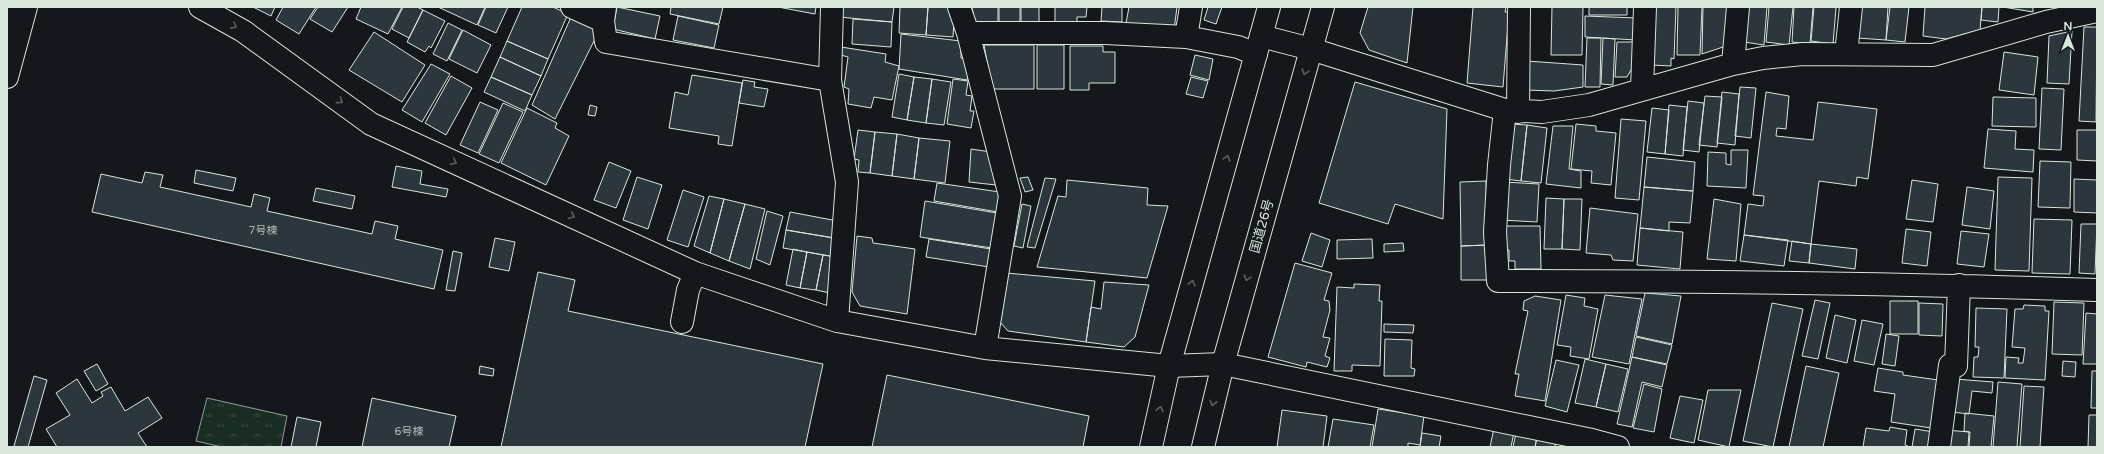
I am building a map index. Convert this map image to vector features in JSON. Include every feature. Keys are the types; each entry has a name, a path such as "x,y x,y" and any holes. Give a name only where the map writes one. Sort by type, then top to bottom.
{"main road":[{"path":"7,36 13,7"},
{"path":"7,77 26,7"},
{"path":"200,7 243,31 371,124 696,273 837,321 985,348 1169,366 1223,364 1590,443 1618,447"},
{"path":"572,7 604,14 606,42 830,80"},
{"path":"832,7 830,80 847,182 837,321"},
{"path":"959,7 968,33 1010,196 985,348"},
{"path":"1186,37 1191,7"},
{"path":"1151,447 1169,366 1269,7"},
{"name":"国道26号","path":"1203,447 1223,364 1323,7"},
{"path":"1519,7 1512,111 1499,165 1495,232 1498,281 1959,285 2097,290"},
{"path":"1642,89 1645,7"},
{"path":"1733,64 1738,7"},
{"path":"1846,54 1851,7"},
{"path":"968,33 1105,33 1186,37 1238,47 1258,45 1311,49 1512,111 1542,112 1589,105 1733,64 1803,54 1933,55 2046,22 2097,11"},
{"path":"682,322 688,290 696,273"},
{"path":"1939,447 1950,365 1956,366 1959,285"}],"green space":[{"path":"207,398 287,416 281,447 222,447 196,441"}],"building":[{"path":"253,7 275,7 271,16"},
{"path":"283,7 316,7 299,34 276,20"},
{"path":"318,7 348,7 332,32 310,19"},
{"path":"361,7 402,7 388,34 356,19"},
{"path":"403,7 417,7 423,10 409,38 392,29"},
{"path":"438,7 485,7 477,25"},
{"path":"486,7 508,7 496,33 478,25"},
{"path":"522,7 553,7 568,14 548,59 507,41"},
{"path":"617,7 660,16 655,39 613,29"},
{"path":"671,7 723,7 719,24 670,14"},
{"path":"778,7 816,7 815,14"},
{"path":"840,7 894,7 892,22 839,17"},
{"path":"900,7 928,7 926,35 899,33"},
{"path":"928,7 955,7 953,37 926,35"},
{"path":"972,7 998,7 998,24 975,23"},
{"path":"999,7 1020,7 1020,24 999,23"},
{"path":"1021,7 1039,7 1039,24 1021,24"},
{"path":"1055,7 1087,7 1086,17 1077,17 1077,27 1055,25"},
{"path":"1102,7 1122,7 1122,22 1101,21"},
{"path":"1129,7 1177,7 1174,30 1126,23"},
{"path":"1208,7 1222,7 1216,24 1204,20"},
{"path":"1368,7 1413,7 1407,63 1369,50 1360,33"},
{"path":"1473,7 1506,7 1505,12 1509,12 1503,87 1467,83"},
{"path":"1552,7 1583,7 1582,55 1551,55"},
{"path":"1589,7 1627,7 1627,15 1589,15"},
{"path":"1653,7 1676,7 1674,59 1671,58 1671,66 1651,65"},
{"path":"1678,7 1702,7 1700,55 1677,55"},
{"path":"1703,7 1727,7 1726,46 1702,54"},
{"path":"1748,7 1767,7 1764,45 1744,42"},
{"path":"1769,7 1793,7 1789,45 1766,42"},
{"path":"1794,7 1813,7 1810,44 1792,42"},
{"path":"1814,7 1839,7 1836,8 1833,44 1811,41"},
{"path":"1860,7 1888,7 1886,40 1857,38"},
{"path":"1890,7 1909,7 1905,42 1886,40"},
{"path":"1925,7 1982,7 1980,30 1946,39 1923,36"},
{"path":"1982,7 1999,7 1998,22 1981,20"},
{"path":"2003,7 2033,7 2033,12"},
{"path":"423,10 445,21 431,48 429,46 425,52 407,42"},
{"path":"678,16 719,25 714,48 673,40"},
{"path":"1585,16 1637,18 1636,40 1585,37"},
{"path":"571,17 595,29 597,35 555,119 532,105"},
{"path":"853,19 892,22 891,47 852,44"},
{"path":"448,23 462,30 447,61 433,54"},
{"path":"2084,27 2097,27 2096,122 2079,121"},
{"path":"463,30 491,45 477,73 449,59"},
{"path":"2072,31 2069,84 2047,83 2049,36"},
{"path":"374,32 425,65 402,102 349,70"},
{"path":"901,34 961,41 961,58 964,59 968,74 967,80 899,69"},
{"path":"1587,38 1601,38 1600,87 1585,87"},
{"path":"1603,38 1615,39 1613,85 1601,84"},
{"path":"507,41 548,59 541,76 500,57"},
{"path":"1617,42 1633,42 1632,68 1627,77 1615,77"},
{"path":"984,45 1034,45 1034,89 992,89"},
{"path":"1037,45 1064,45 1064,89 1037,89"},
{"path":"1070,46 1103,46 1103,52 1115,52 1115,83 1089,83 1089,90 1070,90"},
{"path":"841,47 886,54 885,62 899,66 892,100 874,97 871,108 848,104 849,89 844,87 848,57 841,55"},
{"path":"2004,52 2038,57 2034,95 1999,90"},
{"path":"1195,55 1213,59 1209,80 1190,75"},
{"path":"500,57 541,76 532,95 491,77"},
{"path":"1527,61 1583,65 1583,87 1554,91 1526,90"},
{"path":"431,64 450,74 422,122 402,110"},
{"path":"899,74 914,77 907,120 892,117"},
{"path":"692,75 742,83 732,146 718,144 719,136 669,128 675,92 688,95"},
{"path":"451,76 472,88 446,135 425,123"},
{"path":"491,77 532,95 525,111 484,92"},
{"path":"914,77 932,79 926,123 907,120"},
{"path":"1191,77 1208,81 1203,98 1186,94"},
{"path":"932,79 951,82 944,125 926,123"},
{"path":"953,79 968,81 966,95 972,96 970,111 974,111 971,128 947,124"},
{"path":"743,80 755,82 754,87 768,89 764,107 739,103"},
{"path":"1355,82 1447,109 1443,219 1395,204 1388,224 1319,203"},
{"path":"1740,87 1756,88 1751,138 1735,136"},
{"path":"2042,88 2064,89 2061,150 2039,149"},
{"path":"1722,92 1739,94 1735,145 1717,143"},
{"path":"1766,92 1789,96 1786,129 1777,128 1776,136 1813,140 1818,102 1877,109 1868,179 1857,177 1856,186 1819,181 1811,244 1744,235 1748,204 1763,206 1764,196 1753,195"},
{"path":"1705,96 1722,97 1717,147 1699,145"},
{"path":"1993,97 2036,98 2036,127 1992,126"},
{"path":"1688,101 1704,103 1699,152 1683,150"},
{"path":"480,102 498,110 478,153 460,145"},
{"path":"503,103 523,112 499,163 479,154"},
{"path":"590,105 597,107 595,116 588,115"},
{"path":"1669,105 1687,107 1683,156 1665,154"},
{"path":"527,108 557,123 555,128 569,136 546,185 501,163"},
{"path":"1652,108 1669,110 1665,154 1647,152"},
{"path":"1621,119 1646,121 1639,200 1615,198"},
{"path":"1512,124 1527,125 1521,181 1505,179"},
{"path":"1576,124 1596,126 1596,131 1616,133 1611,185 1591,183 1592,171 1571,169"},
{"path":"1527,125 1547,128 1541,183 1521,181"},
{"path":"1553,126 1573,126 1569,169 1581,171 1581,188 1546,184"},
{"path":"1988,129 2016,131 2015,149 2034,150 2033,172 1984,168"},
{"path":"858,130 875,132 870,173 858,172 859,160 854,159"},
{"path":"2077,130 2097,130 2097,161 2077,160"},
{"path":"875,132 897,134 892,176 870,173"},
{"path":"897,134 919,138 914,179 892,176"},
{"path":"919,138 950,141 945,183 914,179"},
{"path":"971,149 991,152 996,185 969,182"},
{"path":"1731,150 1748,150 1746,188 1707,186 1708,152 1726,153 1726,164 1731,165"},
{"path":"1647,157 1695,162 1693,191 1644,187"},
{"path":"2040,161 2071,162 2070,208 2038,207"},
{"path":"609,162 631,171 616,208 594,200"},
{"path":"396,166 422,171 420,184 448,189 446,197 392,187"},
{"path":"196,170 236,178 233,191 194,183"},
{"path":"145,172 163,175 160,187 251,207 254,194 270,198 267,211 372,234 375,221 398,226 395,239 443,250 434,289 92,212 101,174 142,183"},
{"path":"637,177 662,185 648,229 623,220"},
{"path":"1028,177 1033,190 1025,192 1020,178"},
{"path":"1998,177 2032,178 2029,271 1995,270"},
{"path":"1045,178 1056,179 1035,248 1027,247"},
{"path":"2074,179 2097,180 2097,213 2074,212"},
{"path":"1067,180 1148,188 1147,205 1168,206 1147,278 1037,267 1058,196 1066,197"},
{"path":"1912,180 1938,184 1933,222 1906,219"},
{"path":"1486,181 1487,245 1461,246 1460,182"},
{"path":"1504,182 1539,184 1537,222 1501,220"},
{"path":"937,183 1000,192 998,212 934,201"},
{"path":"1644,187 1693,191 1690,223 1669,222 1669,231 1640,228"},
{"path":"1967,187 1994,191 1990,229 1962,225"},
{"path":"316,188 355,196 352,209 313,201"},
{"path":"683,190 704,197 688,247 667,240"},
{"path":"709,196 724,199 710,253 694,246"},
{"path":"1546,198 1564,199 1562,249 1544,249"},
{"path":"724,199 745,204 729,261 710,253"},
{"path":"1564,199 1582,199 1580,250 1562,249"},
{"path":"1714,199 1741,204 1736,261 1707,259"},
{"path":"925,201 997,213 992,248 920,237"},
{"path":"745,204 765,209 750,269 729,261"},
{"path":"1022,204 1031,206 1023,248 1014,246"},
{"path":"1590,208 1638,214 1633,261 1613,260 1611,255 1586,253"},
{"path":"767,211 783,216 770,265 756,259"},
{"path":"790,212 843,222 840,239 786,230"},
{"path":"2034,219 2072,220 2070,274 2032,273"},
{"path":"2081,224 2097,224 2095,274 2079,273"},
{"path":"1503,226 1540,226 1541,269 1515,269 1515,261 1509,261 1509,250 1503,250"},
{"path":"1640,228 1683,232 1680,269 1637,265"},
{"path":"1906,229 1931,232 1927,266 1902,263"},
{"path":"786,230 840,239 836,257 783,248"},
{"path":"1961,231 1989,234 1984,267 1957,264"},
{"path":"1311,233 1330,240 1322,267 1302,261"},
{"path":"1744,235 1788,240 1784,266 1740,261"},
{"path":"857,236 872,238 873,243 915,249 907,314 860,306 852,292"},
{"path":"495,238 515,242 509,271 489,267"},
{"path":"929,239 991,249 989,267 926,257"},
{"path":"1372,239 1373,258 1337,259 1337,240"},
{"path":"1792,241 1811,244 1809,263 1789,261"},
{"path":"1403,243 1404,251 1384,252 1384,244"},
{"path":"1811,244 1857,249 1855,269 1809,263"},
{"path":"1487,245 1488,280 1461,280 1461,246"},
{"path":"793,249 807,252 800,288 786,285"},
{"path":"453,251 462,253 455,291 446,290"},
{"path":"807,252 823,255 816,290 800,288"},
{"path":"823,255 836,257 830,293 816,290"},
{"path":"1295,263 1332,273 1324,300 1329,301 1330,310 1323,337 1330,338 1325,356 1330,358 1327,367 1307,362 1306,367 1268,357"},
{"path":"538,272 575,280 568,311 823,364 805,447 501,447"},
{"path":"1006,273 1095,281 1086,342 1008,331 999,321"},
{"path":"1104,282 1149,285 1135,337 1124,347 1086,342 1091,307 1101,309"},
{"path":"1354,284 1380,285 1379,301 1382,301 1380,366 1352,365 1352,371 1334,371 1337,287 1354,288"},
{"path":"1645,293 1681,296 1672,344 1636,336"},
{"path":"1566,295 1585,298 1584,306 1598,309 1589,359 1570,356 1571,347 1557,345"},
{"path":"1605,295 1642,299 1629,364 1592,357"},
{"path":"1535,296 1561,300 1545,401 1515,396 1519,374 1515,374 1528,311 1523,310 1524,301"},
{"path":"1815,300 1830,303 1818,359 1802,356"},
{"path":"1890,301 1918,301 1918,334 1890,334"},
{"path":"2054,302 2084,303 2082,355 2052,354"},
{"path":"1772,303 1803,309 1773,447 1743,441"},
{"path":"1919,303 1943,304 1942,336 1919,335"},
{"path":"2024,305 2045,306 2045,311 2049,311 2045,380 2005,378 2006,357 2019,358 2018,363 2023,363 2025,348 2012,347 2015,309 2023,309"},
{"path":"1976,308 2007,309 2004,378 1973,377 1974,357 1978,357 1979,347 1975,347"},
{"path":"2086,313 2097,314 2097,364 2083,364"},
{"path":"1835,315 1856,320 1847,363 1826,358"},
{"path":"1862,320 1883,324 1874,365 1854,361"},
{"path":"1384,324 1414,325 1413,333 1384,332"},
{"path":"1886,334 1899,336 1895,366 1882,364"},
{"path":"1636,337 1672,345 1667,364 1632,357"},
{"path":"1385,339 1412,340 1411,368 1415,369 1414,376 1384,376"},
{"path":"1632,357 1667,365 1662,387 1642,382 1632,427 1617,424"},
{"path":"1585,359 1606,364 1596,407 1575,403"},
{"path":"1556,360 1579,365 1567,412 1545,406"},
{"path":"2063,361 2076,362 2075,377 2062,376"},
{"path":"97,364 108,384 96,391 84,371"},
{"path":"1606,364 1628,369 1618,412 1596,407"},
{"path":"480,366 494,369 493,376 479,374"},
{"path":"1806,366 1839,373 1823,447 1789,447"},
{"path":"1878,368 1903,372 1903,375 1938,380 1931,428 1891,422 1895,394 1874,391"},
{"path":"2092,371 2097,371 2097,408 2091,408"},
{"path":"887,375 1089,416 1083,447 872,447"},
{"path":"34,376 47,380 28,447 17,447 14,446"},
{"path":"77,379 92,403 103,396 101,392 111,387 125,411 148,397 162,418 138,433 147,447 57,447 46,429 70,415 56,393"},
{"path":"1955,379 1993,382 1992,393 1972,391 1969,414 1952,412"},
{"path":"1998,382 2022,384 2017,447 1993,447"},
{"path":"1644,384 1662,389 1654,432 1633,428"},
{"path":"2024,386 2044,387 2040,447 2020,447"},
{"path":"1708,390 1741,390 1729,447 1698,440"},
{"path":"1680,396 1703,400 1694,443 1670,438"},
{"path":"372,398 456,416 449,447 362,447"},
{"path":"1378,409 1424,416 1420,445 1408,443 1408,447 1372,447"},
{"path":"1282,410 1327,416 1323,447 1277,447"},
{"path":"1965,413 1994,416 1991,447 1969,447 1970,432 1964,431"},
{"path":"2089,415 2097,415 2097,447 2088,447"},
{"path":"297,417 321,422 316,447 291,447"},
{"path":"1333,419 1374,425 1370,447 1328,447"},
{"path":"1890,427 1907,430 1905,445 1910,447 1863,447 1866,428 1889,431"},
{"path":"1494,428 1514,432 1511,447 1490,447"},
{"path":"1915,429 1934,432 1932,447 1912,447"},
{"path":"1946,430 1969,432 1968,447 1944,447"},
{"path":"1422,433 1441,436 1439,447 1420,447"},
{"path":"1516,433 1537,437 1535,447 1513,447"},
{"path":"1537,437 1556,440 1555,447 1535,447"}]}
